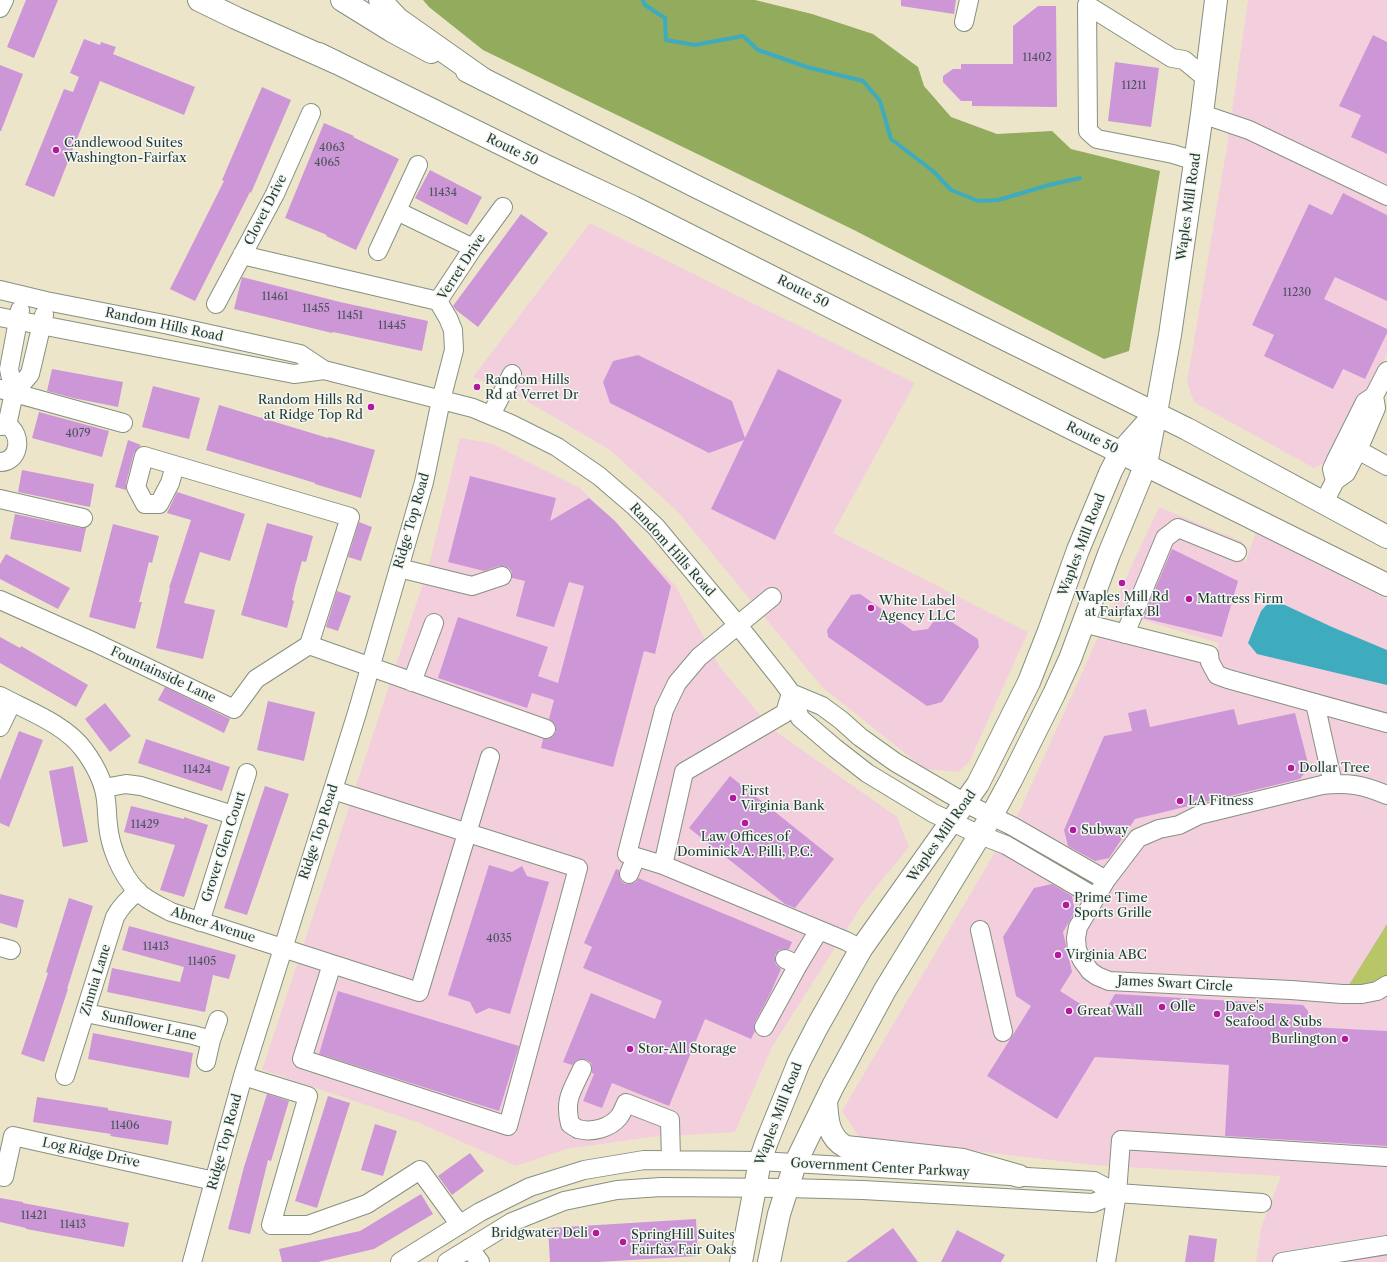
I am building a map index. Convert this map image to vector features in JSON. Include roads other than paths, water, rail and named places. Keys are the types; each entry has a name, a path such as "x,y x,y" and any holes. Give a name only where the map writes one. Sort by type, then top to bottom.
{"main road":[{"path":"199,0 336,62"},
{"name":"Route 50","path":"219,0 336,62 546,166 633,207 1387,585"},
{"path":"342,0 392,31 483,79 701,190 1156,413 1387,537"},
{"path":"380,0 398,19 483,79"},
{"name":"Waples Mill Road","path":"769,1262 773,1238 787,1188 796,1164 852,1050 885,990 992,816 1054,694 1146,464 1170,335 1207,79 1216,0"},
{"name":"Waples Mill Road","path":"740,1262 760,1161 766,1141 798,1062 816,1027 862,949 953,821 987,768 1029,682 1078,550 1120,452 1156,413"},
{"path":"826,1101 826,1116 829,1128 840,1144 846,1147 963,1160 1019,1176"}],"street":[{"path":"0,8 4,0"},
{"path":"964,22 969,0"},
{"path":"1082,3 1172,58 1184,60 1207,79"},
{"path":"1082,3 1088,131 1098,139 1173,154 1195,161"},
{"name":"Clovet Drive","path":"216,304 275,194 311,113"},
{"path":"1202,114 1249,130 1387,196"},
{"path":"378,252 418,165"},
{"name":"Verret Drive","path":"441,400 454,350 453,330 438,301 473,248 503,207"},
{"path":"397,211 473,248"},
{"path":"242,255 438,301"},
{"name":"Random Hills Road","path":"0,290 46,301 170,325 300,354 324,370 473,408 511,424 557,447 599,476 634,506 656,528 737,624 791,693 800,718 835,748 867,773 933,813 953,821 980,835 1006,845 1095,897"},
{"path":"0,462 10,459 14,455 18,446 16,434 11,427 4,426 9,369 23,295"},
{"path":"7,391 30,374 46,301"},
{"name":"Random Hills Road","path":"0,317 294,374 324,370"},
{"path":"1335,481 1332,469 1336,460 1365,402 1374,396 1387,371"},
{"path":"491,415 512,374"},
{"path":"7,391 123,423"},
{"path":"1324,502 1335,481 1346,473 1358,450 1376,408 1374,396"},
{"name":"Ridge Top Road","path":"192,1262 243,1076 333,790 424,482 441,400"},
{"path":"1358,450 1387,466"},
{"path":"175,466 350,517 309,645 370,668 546,729"},
{"path":"0,499 83,518"},
{"path":"1125,634 1165,538 1178,528 1237,552"},
{"path":"399,568 472,586 502,576"},
{"path":"772,597 698,657 677,683 664,710 627,854 663,865 862,949"},
{"name":"Fountainside Lane","path":"0,600 94,642 234,709 256,679 309,645"},
{"path":"1083,623 1208,655 1217,675 1387,723"},
{"path":"412,682 434,624"},
{"path":"663,865 684,772 741,739 775,703 791,693"},
{"name":"Random Hills Road","path":"791,693 822,706 860,737 895,762 965,803 992,816 1106,880"},
{"path":"0,728 6,699"},
{"name":"Abner Avenue","path":"6,699 59,727 84,749 104,788 108,826 113,849 122,869 138,892 171,912 419,992 467,833"},
{"path":"1315,703 1333,784"},
{"path":"467,833 490,757"},
{"name":"Grover Glen Court","path":"200,922 247,773"},
{"name":"James Swart Circle","path":"1387,795 1358,785 1340,783 1322,785 1199,815 1179,824 1147,833 1138,838 1106,880 1078,927 1076,938 1077,950 1090,971 1109,981 1342,994 1362,994 1376,991 1387,985"},
{"path":"104,788 126,784 141,786 234,815"},
{"path":"332,964 318,1034 302,1059 508,1126 510,1096 578,868 333,790"},
{"path":"629,874 636,857"},
{"name":"Zinnia Lane","path":"66,1076 116,917 120,909 129,898 138,892"},
{"path":"764,1027 791,962 819,930"},
{"path":"980,930 1003,1032"},
{"name":"Sunflower Lane","path":"86,1013 211,1040"},
{"path":"206,1062 211,1040 218,1020"},
{"path":"582,1069 568,1101 567,1112 570,1124 578,1129 588,1130 600,1129 611,1125 620,1116 626,1103 670,1120 671,1160"},
{"path":"243,1076 308,1096 271,1224 308,1225 367,1204 420,1170 460,1225"},
{"name":"Log Ridge Drive","path":"0,1176 4,1177 13,1136 214,1181"},
{"path":"1106,1262 1117,1193 1121,1140 1387,1157"},
{"name":"Government Center Parkway","path":"400,1262 480,1212 530,1187 584,1170 644,1160 760,1161 1094,1181 1117,1193 1262,1202"},
{"name":"Government Center Parkway","path":"447,1262 475,1255 512,1222 564,1202 624,1190 662,1187 755,1187 863,1190 1093,1202 1117,1193"},
{"path":"1282,1262 1387,1245"}],"water":[{"path":"1272,599 1332,627 1387,650 1387,685 1257,654 1248,643 1261,611"}],"waterway":[{"path":"643,0 645,5 665,18 666,40 695,45 743,36 758,50 807,67 863,81 880,101 891,139 933,171 951,190 978,201 998,200 1049,185 1080,178"}],"place":[{"name":"Candlewood Suites Washington-Fairfax","path":"56,150"},
{"name":"Random Hills Rd at Verret Dr","path":"477,387"},
{"name":"Random Hills Rd at Ridge Top Rd","path":"371,407"},
{"name":"Waples Mill Rd at Fairfax Bl","path":"1122,583"},
{"name":"Mattress Firm","path":"1189,599"},
{"name":"White Label Agency LLC","path":"871,608"},
{"name":"Dollar Tree","path":"1291,768"},
{"name":"First Virginia Bank","path":"733,798"},
{"name":"LA Fitness","path":"1180,801"},
{"name":"Law Offices of Dominick A. Pilli, P.C.","path":"745,823"},
{"name":"Subway","path":"1073,830"},
{"name":"Prime Time Sports Grille","path":"1066,905"},
{"name":"Virginia ABC","path":"1058,955"},
{"name":"Olle","path":"1162,1007"},
{"name":"Great Wall","path":"1069,1011"},
{"name":"Dave's Seafood & Subs","path":"1217,1014"},
{"name":"Burlington","path":"1345,1039"},
{"name":"Stor-All Storage","path":"630,1049"},
{"name":"Bridgwater Deli","path":"596,1233"},
{"name":"SpringHill Suites Fairfax Fair Oaks","path":"623,1242"}]}
